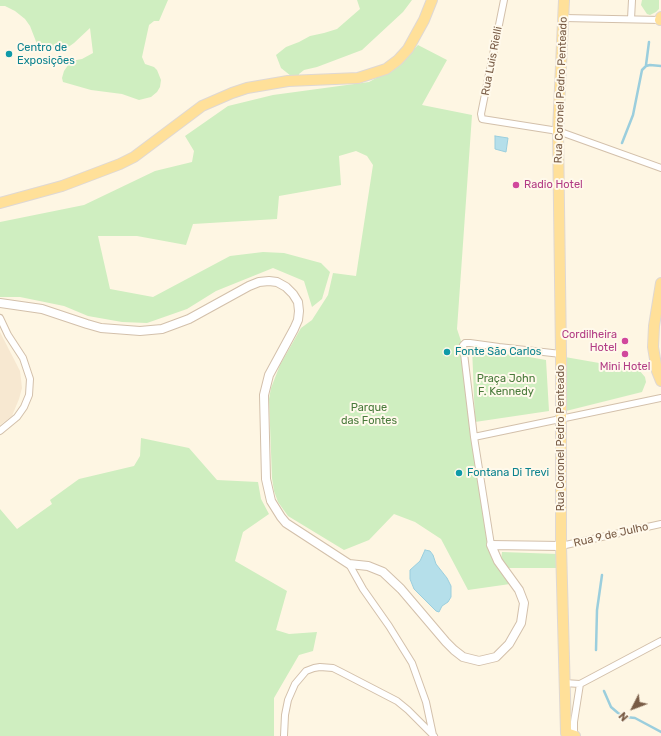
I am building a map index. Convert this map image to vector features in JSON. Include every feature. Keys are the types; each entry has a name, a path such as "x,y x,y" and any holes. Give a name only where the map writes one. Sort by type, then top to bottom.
{"main road":[{"path":"0,203 62,186 120,164 134,157 202,106 232,93 247,88 288,81 358,78 386,69 398,60 408,48 424,20 432,0"},
{"name":"Rua Coronel Pedro Penteado","path":"564,0 558,131 561,354 561,546 564,683 571,735"},
{"path":"661,283 654,326 657,348 657,371 661,381"}],"street":[{"name":"Rua Luis Rielli","path":"504,0 481,114 482,119 558,131"},
{"path":"631,19 632,0"},
{"path":"564,18 661,19"},
{"path":"558,131 661,168"},
{"path":"0,303 42,308 101,328 140,332 162,329 188,319 259,282 277,282 286,287 298,302 298,320 265,386 264,405 267,488 276,510 286,523 349,564 368,566 383,572 401,589 454,650 464,657 472,660 487,660 496,657 506,647 515,636 521,624 524,603 519,590 498,561 491,545 474,437 463,346 465,343 470,343 561,354"},
{"path":"0,318 8,335 23,358 30,379 29,395 24,407 17,417 0,431"},
{"path":"474,437 661,398"},
{"name":"Rua 9 de Julho","path":"561,546 661,524"},
{"path":"491,545 561,546"},
{"path":"349,564 362,589 390,626 412,663 426,702 433,736"},
{"path":"564,683 580,684 661,641"},
{"path":"284,736 285,715 288,700 295,684 306,671 320,667 332,668 397,701 408,710 433,736"},
{"name":"Rua Coronel Pedro Penteado","path":"571,735 580,684"}],"shaded area":[{"path":"0,332 20,371 22,388 12,416 0,425"}],"green space":[{"path":"0,0 168,0 159,21 154,21 149,25 142,57 145,64 154,67 157,70 161,80 160,87 151,97 139,100 122,94 91,90 63,82 62,78 64,71 71,61 82,59 93,53 90,28 67,48 46,48 37,44 30,26 25,19 15,11 5,6 0,6"},
{"path":"357,0 412,0 403,12 362,50 317,67 304,70 299,75 291,76 281,68 276,55 286,47 310,36 337,29 360,9"},
{"path":"642,0 659,0 659,9 650,15 647,14 641,5"},
{"name":"Parque das Fontes","path":"418,45 447,60 422,105 472,115 457,329 461,341 470,428 488,544 500,571 510,584 468,590 441,539 415,522 394,514 369,540 344,550 288,516 278,502 274,491 272,478 269,399 271,388 280,365 301,328 312,320 328,295 333,273 356,276 373,165 367,156 356,151 339,156 341,185 279,196 277,219 193,224 186,245 137,236 98,236 110,289 153,297 230,256 263,252 284,253 321,263 330,272 322,299 312,307 304,281 273,268 216,291 187,309 147,323 122,322 88,316 64,306 20,297 0,297 0,222 84,205 155,171 192,162 194,151 185,136 228,106 273,95 369,82 402,62"},
{"name":"Praça John F. Kennedy","path":"472,347 546,360 549,411 475,422"},
{"path":"565,357 639,370 645,377 646,382 642,392 566,411"},
{"path":"141,438 189,448 217,480 258,482 261,499 269,514 243,532 235,561 287,591 276,630 289,634 317,632 313,651 299,655 274,698 274,736 0,736 0,509 17,529 52,504 50,500 79,479 134,466 140,456"},
{"path":"502,552 558,554 558,568 509,568 506,567 501,560"}],"water":[{"path":"495,136 508,138 506,152 495,149"},
{"path":"425,550 430,551 433,555 436,564 447,578 451,586 451,597 448,602 442,606 439,612 436,611 414,589 410,579 410,570 420,561"}],"waterway":[{"path":"646,65 649,42"},
{"path":"622,143 633,115 642,70 646,66 650,65 661,66"},
{"path":"596,650 597,610 602,575"},
{"path":"604,691 611,707 618,713 626,717 635,718 661,732"}],"place":[{"name":"Centro de Exposições","path":"9,54"},
{"name":"Radio Hotel","path":"516,185"},
{"name":"Cordilheira Hotel","path":"625,341"},
{"name":"Fonte São Carlos","path":"447,352"},
{"name":"Mini Hotel","path":"625,354"},
{"name":"Fontana Di Trevi","path":"459,473"}]}
